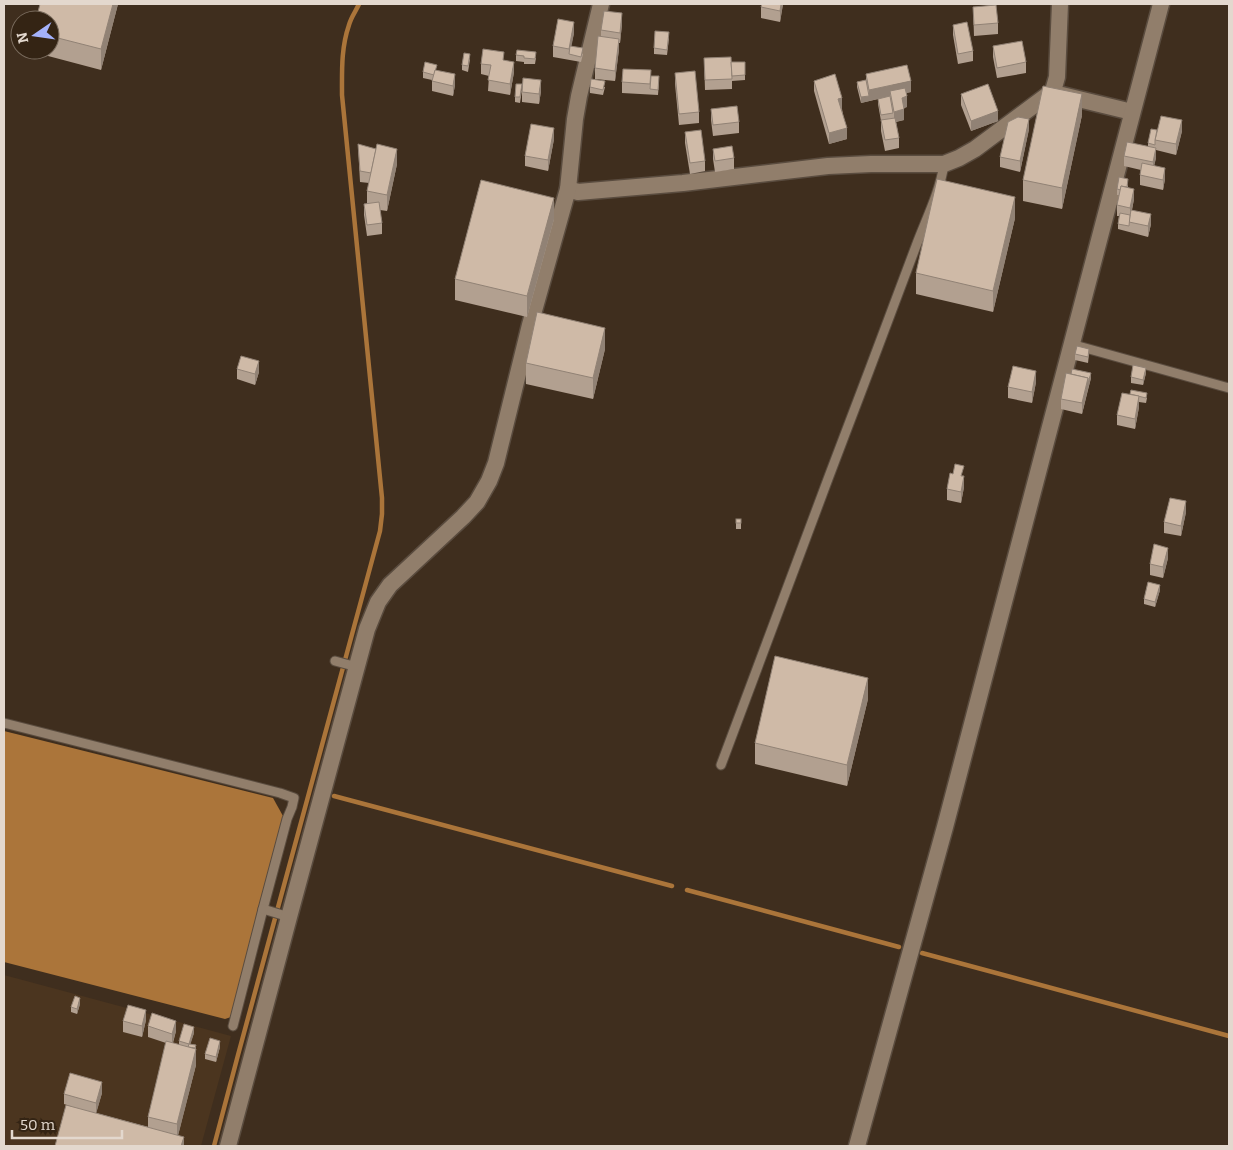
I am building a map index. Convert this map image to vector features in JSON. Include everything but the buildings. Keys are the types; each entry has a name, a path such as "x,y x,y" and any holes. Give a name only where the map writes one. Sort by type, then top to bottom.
{"street":[{"path":"228,1146 285,916 354,666 367,629 378,602 390,585 477,502 489,481 496,463 530,325 568,190 579,96 601,4"},
{"path":"568,190 578,192 645,188 828,166 944,164 976,148 1053,91 1057,77 1060,4"},
{"path":"857,1146 945,827 1161,4"},
{"path":"1053,91 1063,96 1132,112"}],"lane":[{"path":"721,765 916,245 925,226 943,173 944,164"},
{"path":"1071,344 1229,388"},
{"path":"337,661 354,666"},
{"path":"4,723 294,798 233,1026"},
{"path":"265,910 285,916"}],"shaded area":[{"path":"4,731 273,798 283,816 231,1017 225,1019 4,962"},
{"path":"4,975 231,1036 201,1146 4,1146"}],"waterway":[{"path":"214,1146 380,531 382,498 342,95 342,60 346,34 359,4"},
{"path":"334,796 672,886"},
{"path":"687,890 899,947"},
{"path":"922,953 1229,1036"}]}
